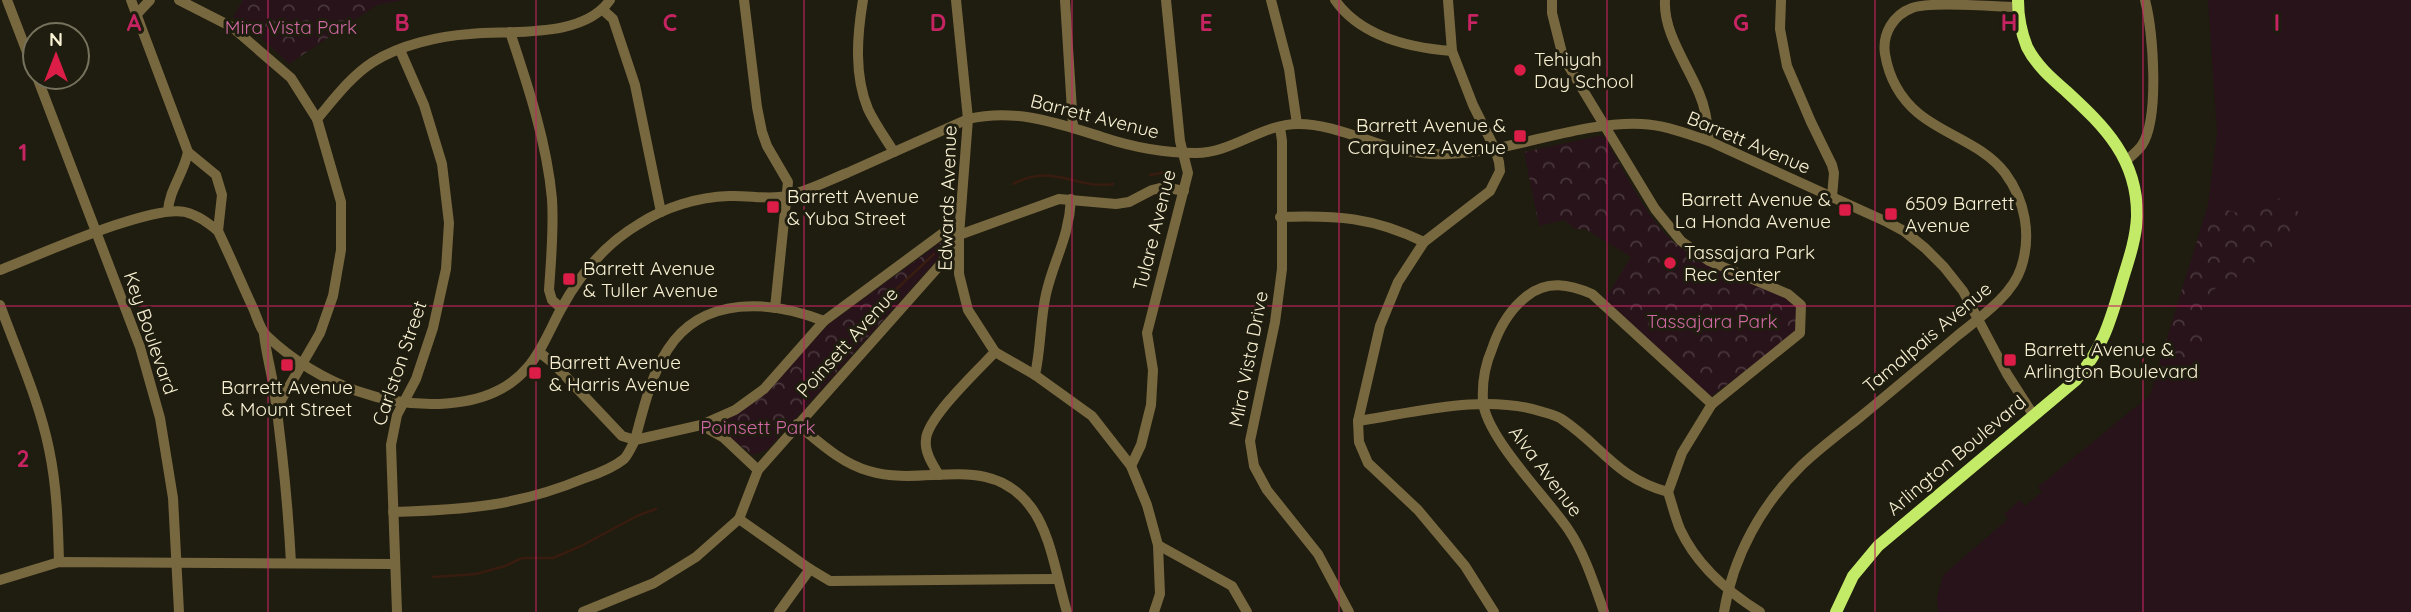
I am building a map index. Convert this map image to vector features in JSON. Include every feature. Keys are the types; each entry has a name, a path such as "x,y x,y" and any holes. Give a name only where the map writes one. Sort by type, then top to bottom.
{"main road":[{"name":"Arlington Boulevard","path":"1836,612 1853,576 1878,546 2076,380 2094,358 2107,333 2133,243 2137,217 2135,190 2126,161 2100,123 2039,65 2024,38 2018,4"}],"street":[{"name":"Key Boulevard","path":"7,0 21,36"},
{"path":"0,270 151,213 186,212 218,230 222,195 216,174 188,152 131,0"},
{"path":"136,15 150,0"},
{"path":"179,0 232,27 291,78 317,119 341,202 341,250 333,296 320,333 304,364 281,397 276,410"},
{"path":"317,119 341,90 373,62 400,50 435,39 468,34 550,29 583,22 603,10 610,0"},
{"path":"744,0 757,107 767,146 788,182 775,308"},
{"path":"863,0 858,50 862,87 869,111 894,152"},
{"name":"Edwards Avenue","path":"956,0 968,119 959,235 959,274 968,310 995,352 1035,375 1092,416 1131,466 1147,505 1158,545 1160,594 1154,612"},
{"path":"1065,0 1073,126"},
{"name":"Tulare Avenue","path":"1131,466 1141,445 1151,405 1153,370 1147,333 1188,173 1180,138 1166,0"},
{"path":"1271,0 1289,69 1297,124"},
{"path":"1335,0 1359,25 1422,48 1452,51"},
{"path":"1448,0 1452,51 1473,105 1495,149 1500,171 1490,191 1424,242 1398,282 1380,326 1358,421 1359,442 1368,463 1418,510 1457,557 1494,612"},
{"path":"1552,0 1552,13 1563,57 1655,209 1681,241 1709,261 1788,293 1801,305 1800,333 1712,404 1682,453 1668,492 1680,529 1702,564 1727,589 1760,612"},
{"path":"1665,0 1674,38 1700,94 1707,118 1709,141"},
{"path":"1781,0 1780,29 1787,66 1832,165 1832,197"},
{"path":"2126,161 2142,145 2148,126 2153,85 2153,51 2145,0"},
{"name":"Tamalpais Avenue","path":"1724,612 1727,589 1755,525 1776,494 1803,465 1978,319 2010,289 2021,269 2026,247 2026,222 2020,198 2004,171 1980,151 1918,113 1898,91 1891,78 1885,48 1887,33 1893,21 1914,8 2018,4"},
{"path":"603,10 613,19 635,85 661,212"},
{"path":"510,32 546,159 552,201 549,290 552,300 561,308"},
{"name":"Carlston Street","path":"397,612 391,445 397,415 416,379 433,328 446,270 449,223 442,164 425,105 400,50"},
{"name":"Key Boulevard","path":"42,91 140,347 160,418 173,498 179,612"},
{"name":"Barrett Avenue","path":"218,230 264,334 304,364 327,379 356,391 403,402 449,402 475,399 500,389 525,370 539,352 576,284 600,254 639,223 684,204 728,196 786,196 968,119 1019,115 1073,126 1130,145 1184,153 1218,150 1280,127 1297,124 1326,127 1402,150 1447,154 1495,149 1605,126 1642,124 1678,130 1709,141 1904,231 1944,267 1963,291 2007,374 2034,416"},
{"name":"Mira Vista Drive","path":"1280,127 1282,269 1275,322 1250,441 1254,466 1267,489 1318,554 1349,612"},
{"path":"168,211 169,200 185,168 188,152"},
{"path":"539,352 553,363 622,436 635,440 701,425 735,410 764,389 824,321 943,233 959,235 1050,202 1071,199 1116,204 1129,202 1164,187 1184,191"},
{"path":"1035,375 1039,357 1040,323 1047,290 1070,221 1071,199"},
{"path":"1280,217 1329,215 1355,218 1424,242"},
{"name":"Poinsett Avenue","path":"583,612 654,583 696,557 738,519 758,470 940,265 959,235"},
{"name":"Alva Avenue","path":"1604,612 1591,573 1569,530 1495,435 1483,403 1486,364 1499,330 1515,305 1532,292 1553,284 1574,286 1591,295 1712,404"},
{"path":"0,305 33,394 48,447 57,496 59,562"},
{"path":"393,512 457,511 508,504 551,493 625,458 635,440 648,394 667,350 685,327 711,312 742,306 775,308 824,321"},
{"path":"264,334 288,510 291,564"},
{"path":"939,475 929,458 925,440 932,422 995,352"},
{"path":"1358,421 1483,403 1523,405 1562,418 1626,475 1646,486 1668,492"},
{"path":"797,424 831,452 871,472 972,475 1006,482 1031,506 1049,543 1056,579 1068,612"},
{"path":"701,425 724,438 758,470"},
{"path":"738,519 830,580 1056,579"},
{"path":"1158,545 1233,586 1247,612"},
{"path":"0,580 59,562 394,564"},
{"path":"779,612 810,569"}],"green space":[{"name":"Mira Vista Park","path":"243,0 404,0 377,5 289,64 263,39 233,17"},
{"path":"2208,0 2411,0 2411,612 1938,612 1937,597 1943,575 2008,519 2004,514 2020,500 2025,506 2042,492 2038,487 2150,395 2208,205 2217,133"},
{"name":"Tassajara Park","path":"1603,135 1648,212 1671,239 1683,249 1755,278 1798,305 1801,323 1792,336 1710,397 1605,299 1631,257 1585,229 1575,229 1564,220 1539,226 1524,152"},
{"path":"2283,196 2310,224 2262,253 2246,272 2213,290 2199,354 2181,376 2158,367 2208,205 2250,216"},
{"name":"Poinsett Park","path":"944,242 948,247 767,450 753,455 718,425 759,399 829,324"}],"waterway":[{"path":"1150,175 1172,171"},
{"path":"1013,184 1041,176 1099,185 1113,184"},
{"path":"858,325 934,254"},
{"path":"433,577 476,574 522,558 553,558 656,509"}],"place":[{"name":"Tehiyah Day School","path":"1520,70"},
{"name":"Barrett Avenue & Carquinez Avenue","path":"1520,136"},
{"name":"Barrett Avenue & Yuba Street","path":"773,207"},
{"name":"Barrett Avenue & La Honda Avenue","path":"1845,210"},
{"name":"6509 Barrett Avenue","path":"1891,214"},
{"name":"Tassajara Park Rec Center","path":"1670,263"},
{"name":"Barrett Avenue & Tuller Avenue","path":"569,279"},
{"name":"Barrett Avenue & Arlington Boulevard","path":"2010,360"},
{"name":"Barrett Avenue & Mount Street","path":"287,365"},
{"name":"Barrett Avenue & Harris Avenue","path":"535,373"}]}
